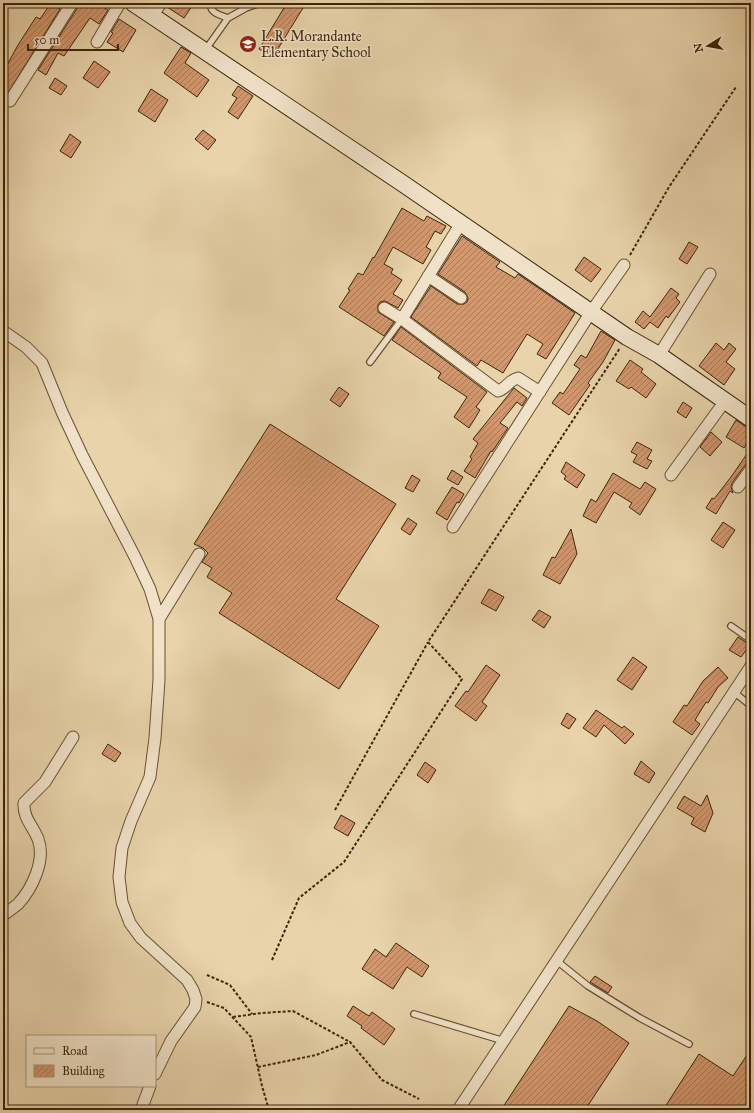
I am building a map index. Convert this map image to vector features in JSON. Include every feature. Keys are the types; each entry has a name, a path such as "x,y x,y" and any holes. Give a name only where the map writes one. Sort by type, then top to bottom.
{"street":[{"path":"10,101 72,3"},
{"path":"97,42 120,3"},
{"path":"133,3 157,10 205,51 461,223 627,337 659,355 751,419"},
{"path":"402,319 461,223"},
{"path":"453,527 591,312 624,265"},
{"path":"659,355 710,274"},
{"path":"428,276 461,298"},
{"path":"384,308 402,319 498,390 502,389 513,379 518,378 540,392"},
{"path":"3,331 26,347 42,363 82,455 150,589 159,619 159,680 155,738 150,777 131,821 122,848 119,877 122,902 130,923 141,938 187,980 196,999 194,1007 171,1041 156,1072"},
{"path":"671,475 725,401"},
{"path":"738,487 751,469"},
{"path":"159,619 200,554"},
{"path":"458,1110 751,666"},
{"path":"3,915 18,903 34,880 41,855 37,838 24,815 24,803 46,782 73,737"},
{"path":"141,1110 150,1087"}],"lane":[{"path":"211,3 210,8 212,11 228,18"},
{"path":"205,51 228,18 246,8 260,3"},
{"path":"370,362 402,319"},
{"path":"731,626 751,640"},
{"path":"734,692 751,706"},
{"path":"556,961 588,986 640,1018 689,1044"},
{"path":"414,1014 504,1041"}],"path":[{"path":"624,265 669,187 736,87"},
{"path":"335,810 428,642 627,337"},
{"path":"272,960 299,898 344,862 462,679 428,642"},
{"path":"207,975 230,985 252,1014"},
{"path":"196,999 224,1008 251,1037 269,1109 274,1110"},
{"path":"233,1017 293,1011 350,1042 382,1080 419,1099"},
{"path":"258,1067 316,1055 350,1042"}],"building":[{"path":"51,3 60,9 3,101 3,65 6,67 36,17 40,19"},
{"path":"79,3 97,3 108,10 99,24 90,18 64,56 58,53 46,75 38,70 78,7"},
{"path":"168,3 194,3 184,18 167,7"},
{"path":"287,3 306,3 273,57 259,49"},
{"path":"119,19 136,30 123,52 107,42"},
{"path":"181,47 191,53 185,63 209,80 197,97 164,73"},
{"path":"94,61 110,72 98,88 83,78"},
{"path":"55,78 67,86 61,95 49,88"},
{"path":"238,86 253,96 238,119 228,112 237,98 232,95"},
{"path":"151,89 168,100 155,122 138,111"},
{"path":"203,130 216,140 208,150 195,139"},
{"path":"70,134 81,142 71,158 60,151"},
{"path":"402,208 424,221 427,216 446,226 441,234 435,231 426,247 431,250 423,264 393,247 384,264 393,269 391,273 402,280 393,294 403,300 398,308 385,301 380,302 378,305 378,312 394,322 384,336 339,307 350,290 348,289 358,273 363,275 373,257 374,258"},
{"path":"462,236 500,262 496,267 515,278 518,274 575,313 546,359 537,354 543,344 527,334 503,373 481,360 477,366 411,317 431,286 457,304 464,304 467,302 468,298 465,292 438,274"},
{"path":"689,242 698,247 687,264 679,259"},
{"path":"584,257 601,269 591,282 575,270"},
{"path":"671,288 679,294 676,298 680,302 668,318 666,316 658,328 650,322 644,329 635,322 643,311 650,317"},
{"path":"401,327 487,392 476,407 480,410 469,428 454,417 467,397 438,378 441,373 392,340"},
{"path":"601,331 615,340 603,362 588,383 590,385 569,415 552,403 560,392 563,394 580,369 574,365 581,355 586,358"},
{"path":"716,343 724,350 729,343 736,349 726,362 735,369 724,385 699,366"},
{"path":"630,360 643,369 641,372 656,384 646,398 631,387 629,389 616,381"},
{"path":"339,387 349,394 340,407 330,400"},
{"path":"514,388 527,398 522,406 517,402 500,423 508,428 492,452 491,451 475,478 464,471 472,459 470,457 478,443 473,439"},
{"path":"683,402 692,408 686,418 677,412"},
{"path":"736,420 746,427 751,428 751,436 744,448 726,437"},
{"path":"270,424 396,504 336,599 379,626 339,689 219,613 232,593 207,577 212,568 202,562 208,553 203,548 194,544"},
{"path":"711,432 722,442 710,456 700,447"},
{"path":"637,442 652,450 647,459 652,461 647,469 633,462 637,455 631,452"},
{"path":"751,448 751,462 745,465 732,483 731,487 733,493 730,491 716,514 706,508 712,498 714,499 731,477"},
{"path":"566,462 585,475 577,488 564,479 566,476 561,472"},
{"path":"452,470 463,477 458,485 447,479"},
{"path":"613,473 640,489 645,482 656,489 640,515 629,507 632,503 614,492 596,523 583,516 591,499 596,502"},
{"path":"412,475 420,480 413,492 405,488"},
{"path":"452,487 464,494 459,503 457,502 447,520 436,513"},
{"path":"408,518 417,524 410,535 401,529"},
{"path":"723,522 735,530 723,548 711,540"},
{"path":"571,529 577,554 560,584 543,575 552,557 555,558"},
{"path":"489,589 504,597 496,611 481,603"},
{"path":"539,610 551,617 544,628 532,620"},
{"path":"738,637 750,645 741,657 729,650"},
{"path":"633,657 647,667 632,690 617,680"},
{"path":"486,665 500,675 482,702 487,706 476,721 455,706 466,691 468,692"},
{"path":"718,667 728,678 718,687 708,703 706,702 695,720 700,724 692,735 673,722 684,705 687,706 703,681"},
{"path":"596,710 622,728 624,726 634,734 625,744 604,725 596,737 583,728"},
{"path":"567,713 576,719 569,729 561,724"},
{"path":"108,744 121,753 115,762 102,754"},
{"path":"641,761 655,773 649,783 634,774"},
{"path":"425,762 436,770 428,783 417,775"},
{"path":"707,795 713,813 705,832 691,824 694,818 677,808 684,796 701,806"},
{"path":"341,815 355,823 348,836 334,828"},
{"path":"396,943 429,966 422,977 407,967 393,989 362,969 375,949 386,957"},
{"path":"595,976 612,987 608,993 590,982"},
{"path":"353,1006 369,1016 372,1012 395,1029 384,1045 361,1028 362,1026 347,1016"},
{"path":"569,1006 597,1021 629,1043 585,1110 501,1110"},
{"path":"751,1049 751,1110 663,1110 699,1054 733,1076"}],"place":[{"name":"L.R. Morandante Elementary School","path":"248,44"}]}
